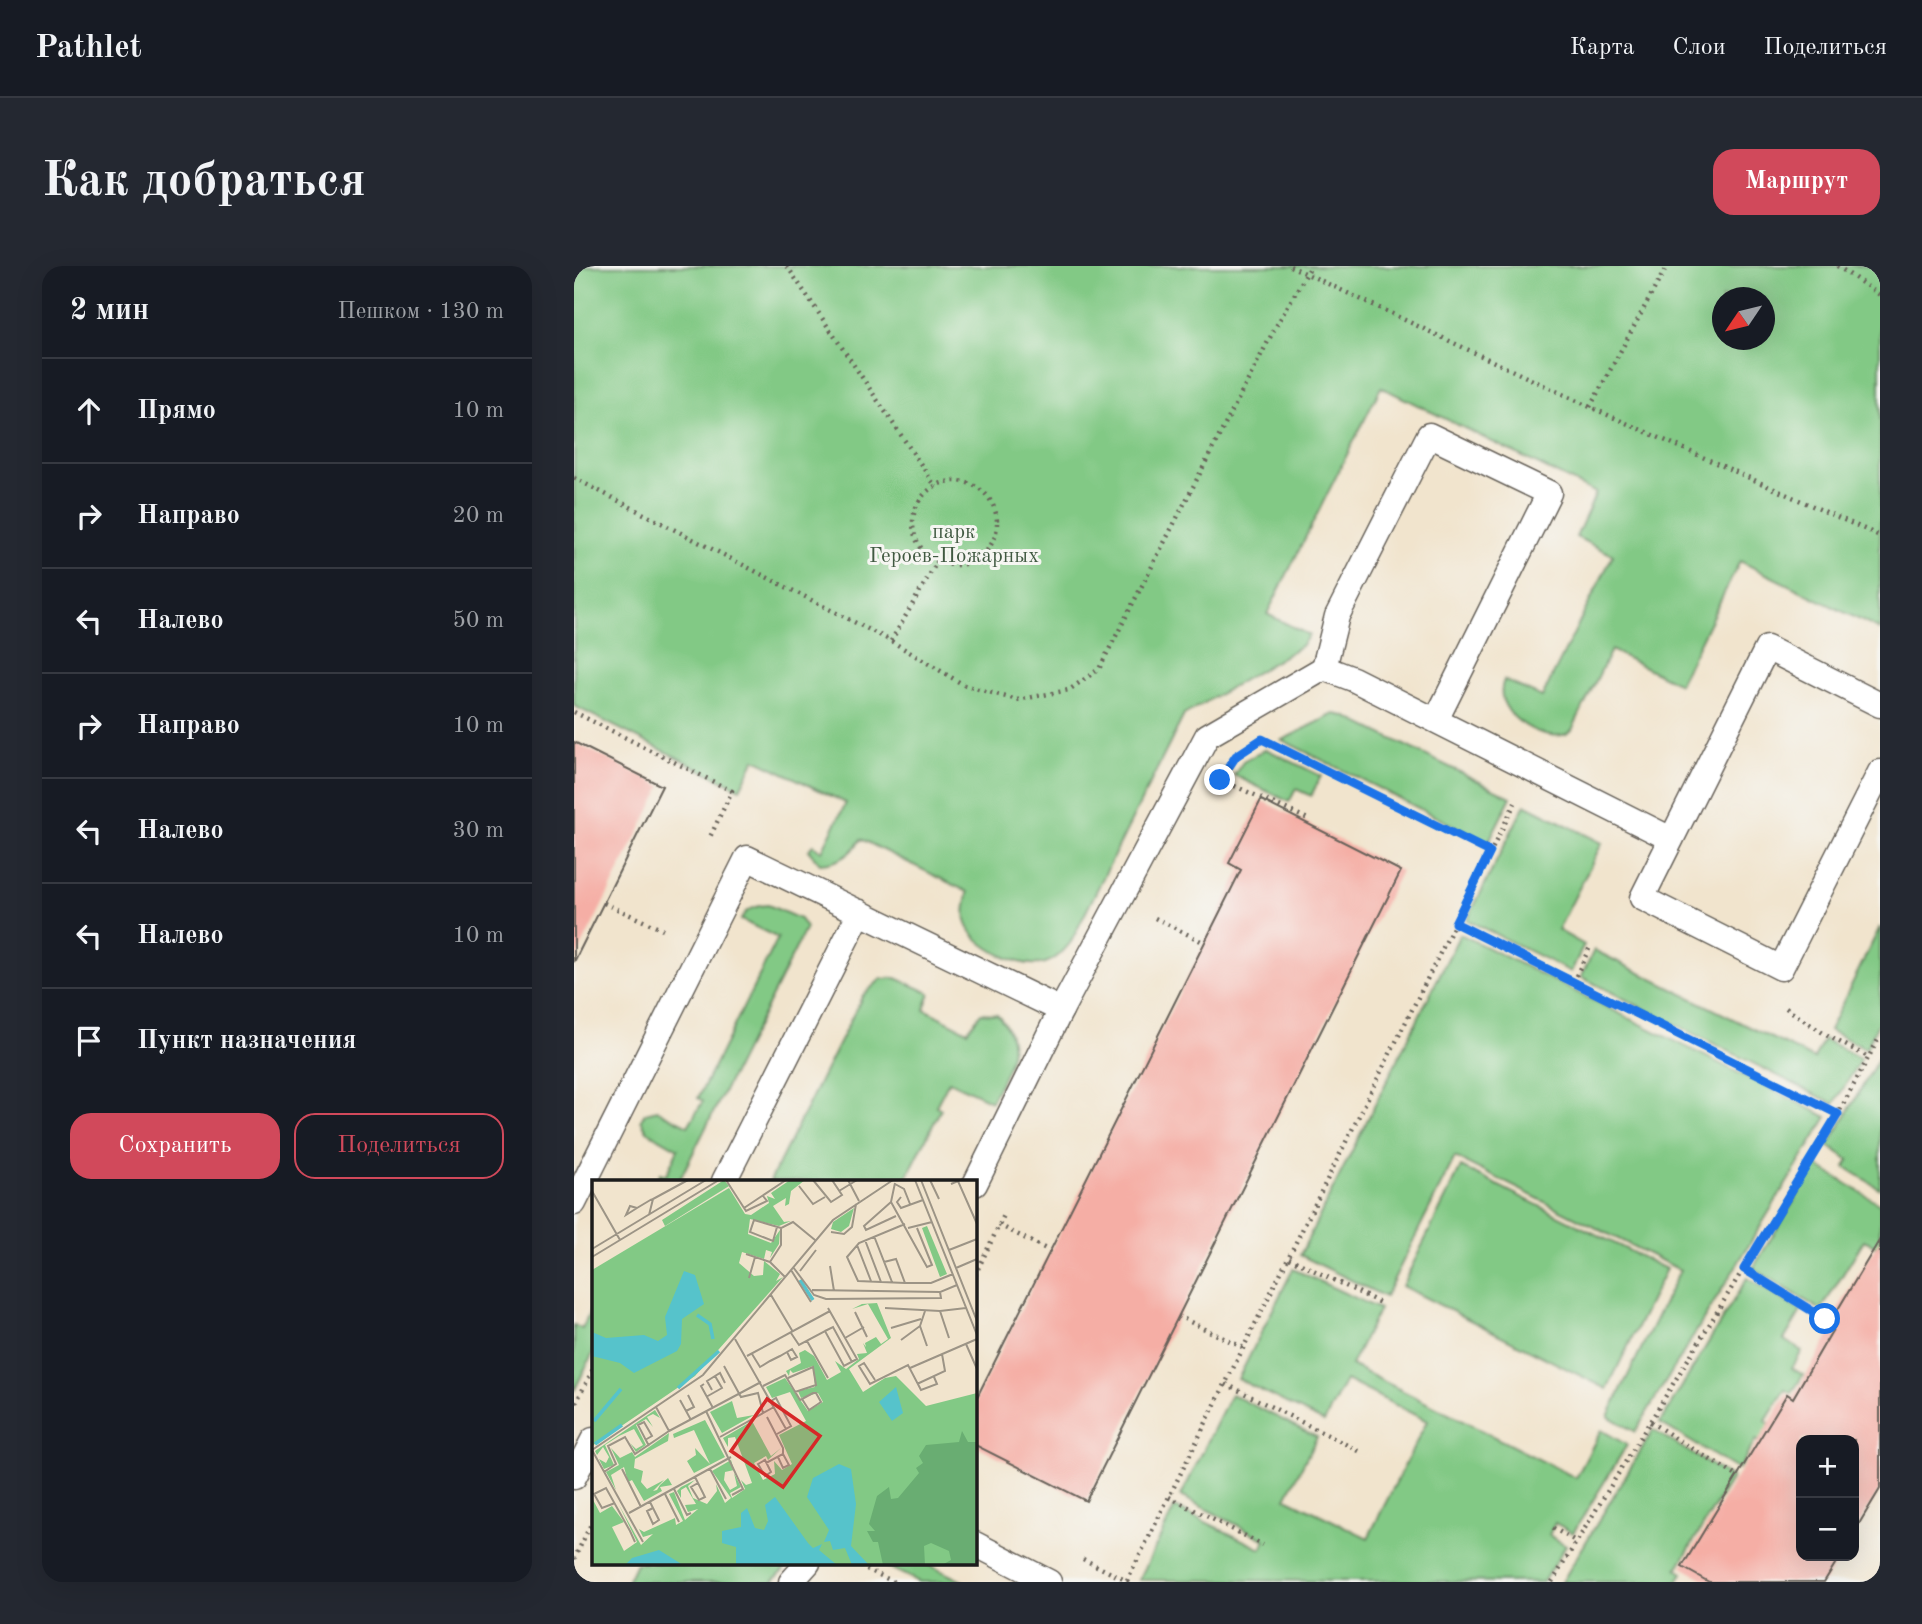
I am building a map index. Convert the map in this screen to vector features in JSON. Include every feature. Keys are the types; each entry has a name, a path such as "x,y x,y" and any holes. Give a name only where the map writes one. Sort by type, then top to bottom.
{"lane":[{"path":"976,1182 1061,1010 1207,736 1324,668 1337,616 1429,435 1549,493 1436,720"},
{"path":"1880,705 1767,648 1642,898 1781,968 1880,772"},
{"path":"1324,668 1353,679 1671,839"},
{"path":"574,1203 747,858 1061,1010"},
{"path":"725,1180 860,912"},
{"path":"574,1478 592,1442"},
{"path":"976,1545 1010,1573 1049,1582"},
{"path":"791,1582 807,1564"}],"path":[{"path":"787,266 936,486"},
{"path":"1290,266 1591,407 1880,536"},
{"path":"574,478 891,641 964,685 1017,700 1069,690 1099,669 1275,327 1311,266"},
{"path":"1591,407 1667,266"},
{"path":"1837,266 1880,295"},
{"path":"964,481 982,490 994,506 998,527 992,546 977,560 958,566 937,562 922,550 913,531 915,510 925,493 936,486 964,481"},
{"path":"891,641 937,562"},
{"path":"574,712 732,792 705,846"},
{"path":"1262,739 1490,852"},
{"path":"1220,780 1308,819"},
{"path":"1127,1581 1520,793"},
{"path":"604,903 663,930"},
{"path":"1146,929 1152,916 1205,943"},
{"path":"657,942 669,918"},
{"path":"1455,923 1838,1114"},
{"path":"1573,982 1590,947"},
{"path":"1826,1035 1870,1058"},
{"path":"1552,1582 1838,1114 1880,1037"},
{"path":"976,1273 1012,1200"},
{"path":"999,1225 1050,1251"},
{"path":"1289,1258 1382,1304"},
{"path":"1744,1269 1825,1319"},
{"path":"1178,1316 1244,1348"},
{"path":"574,1408 592,1372"},
{"path":"1226,1384 1361,1452"},
{"path":"1650,1422 1735,1475"},
{"path":"1169,1497 1264,1545"},
{"path":"574,1559 592,1522"},
{"path":"1553,1528 1577,1542"},
{"path":"856,1564 894,1582"}],"green space":[{"name":"парк Героев-Пожарных","path":"574,266 1880,266 1880,630 1740,561 1679,684 1611,650 1572,730 1563,735 1552,735 1525,726 1505,706 1502,693 1504,680 1542,697 1613,555 1576,537 1596,493 1381,387 1267,614 1309,635 1301,646 1184,715 1071,942 1058,956 1046,963 1031,964 998,954 979,940 967,924 965,912 968,892 861,839 844,857 820,864 808,850 813,845 822,851 846,803 755,759 740,789 574,706"},
{"path":"1334,714 1345,716 1511,797 1488,843 1282,740"},
{"path":"1266,749 1321,776 1311,796 1296,789 1289,802 1234,775 1243,762"},
{"path":"1525,804 1602,843 1558,930 1584,945 1571,972 1467,920"},
{"path":"768,905 800,919 806,928 680,1180 656,1180 660,1173 666,1175 678,1149 647,1131 641,1120 645,1113 657,1110 688,1126 703,1101 698,1098 778,938 741,920 752,908"},
{"path":"1880,927 1880,1019 1866,1049 1829,1030"},
{"path":"1460,934 1827,1117 1635,1432 1608,1416 1680,1270 1455,1157 1385,1297 1300,1255"},
{"path":"1594,950 1814,1059 1824,1039 1861,1059 1834,1104 1581,977"},
{"path":"896,978 930,993 924,1009 967,1031 981,1013 997,1014 1005,1025 1012,1046 1007,1067 991,1101 949,1081 936,1106 941,1109 906,1180 770,1180 863,995 881,979"},
{"path":"1880,1056 1880,1189 1845,1167 1849,1160 1828,1146"},
{"path":"1816,1165 1880,1204 1880,1248 1864,1240 1821,1310 1753,1268"},
{"path":"1461,1167 1666,1269 1607,1389 1402,1286"},
{"path":"1293,1269 1379,1309 1351,1365 1576,1478 1601,1430 1627,1445 1573,1533 1555,1523 1549,1535 1566,1545 1543,1582 1139,1580 1175,1507 1261,1549 1266,1540 1181,1496 1231,1394 1317,1437 1286,1498 1368,1538 1427,1421 1346,1380 1324,1422 1238,1379"},
{"path":"1747,1278 1801,1311 1784,1340 1802,1351 1792,1368 1803,1375 1792,1393 1785,1390 1766,1421 1772,1425 1762,1443 1756,1440 1738,1470 1660,1423"},
{"path":"592,1308 592,1355 574,1391 574,1325 582,1329"},
{"path":"1653,1430 1732,1478 1677,1569 1683,1573 1677,1582 1562,1582"},
{"path":"636,1564 789,1564 772,1582 627,1582"},
{"path":"882,1564 927,1564 964,1582 919,1582"}],"building":[{"path":"574,742 662,786 574,962"},
{"path":"1261,800 1401,871 1086,1501 976,1446 976,1399 1241,870 1229,863"},
{"path":"1880,1239 1880,1489 1859,1524 1859,1435 1796,1435 1796,1561 1837,1561 1824,1582 1709,1582 1682,1567 1787,1394 1793,1398 1836,1324 1831,1321"}],"route":[{"path":"1220,780 1236,756 1262,739 1490,852 1455,923 1838,1114 1744,1269 1825,1319"}]}
